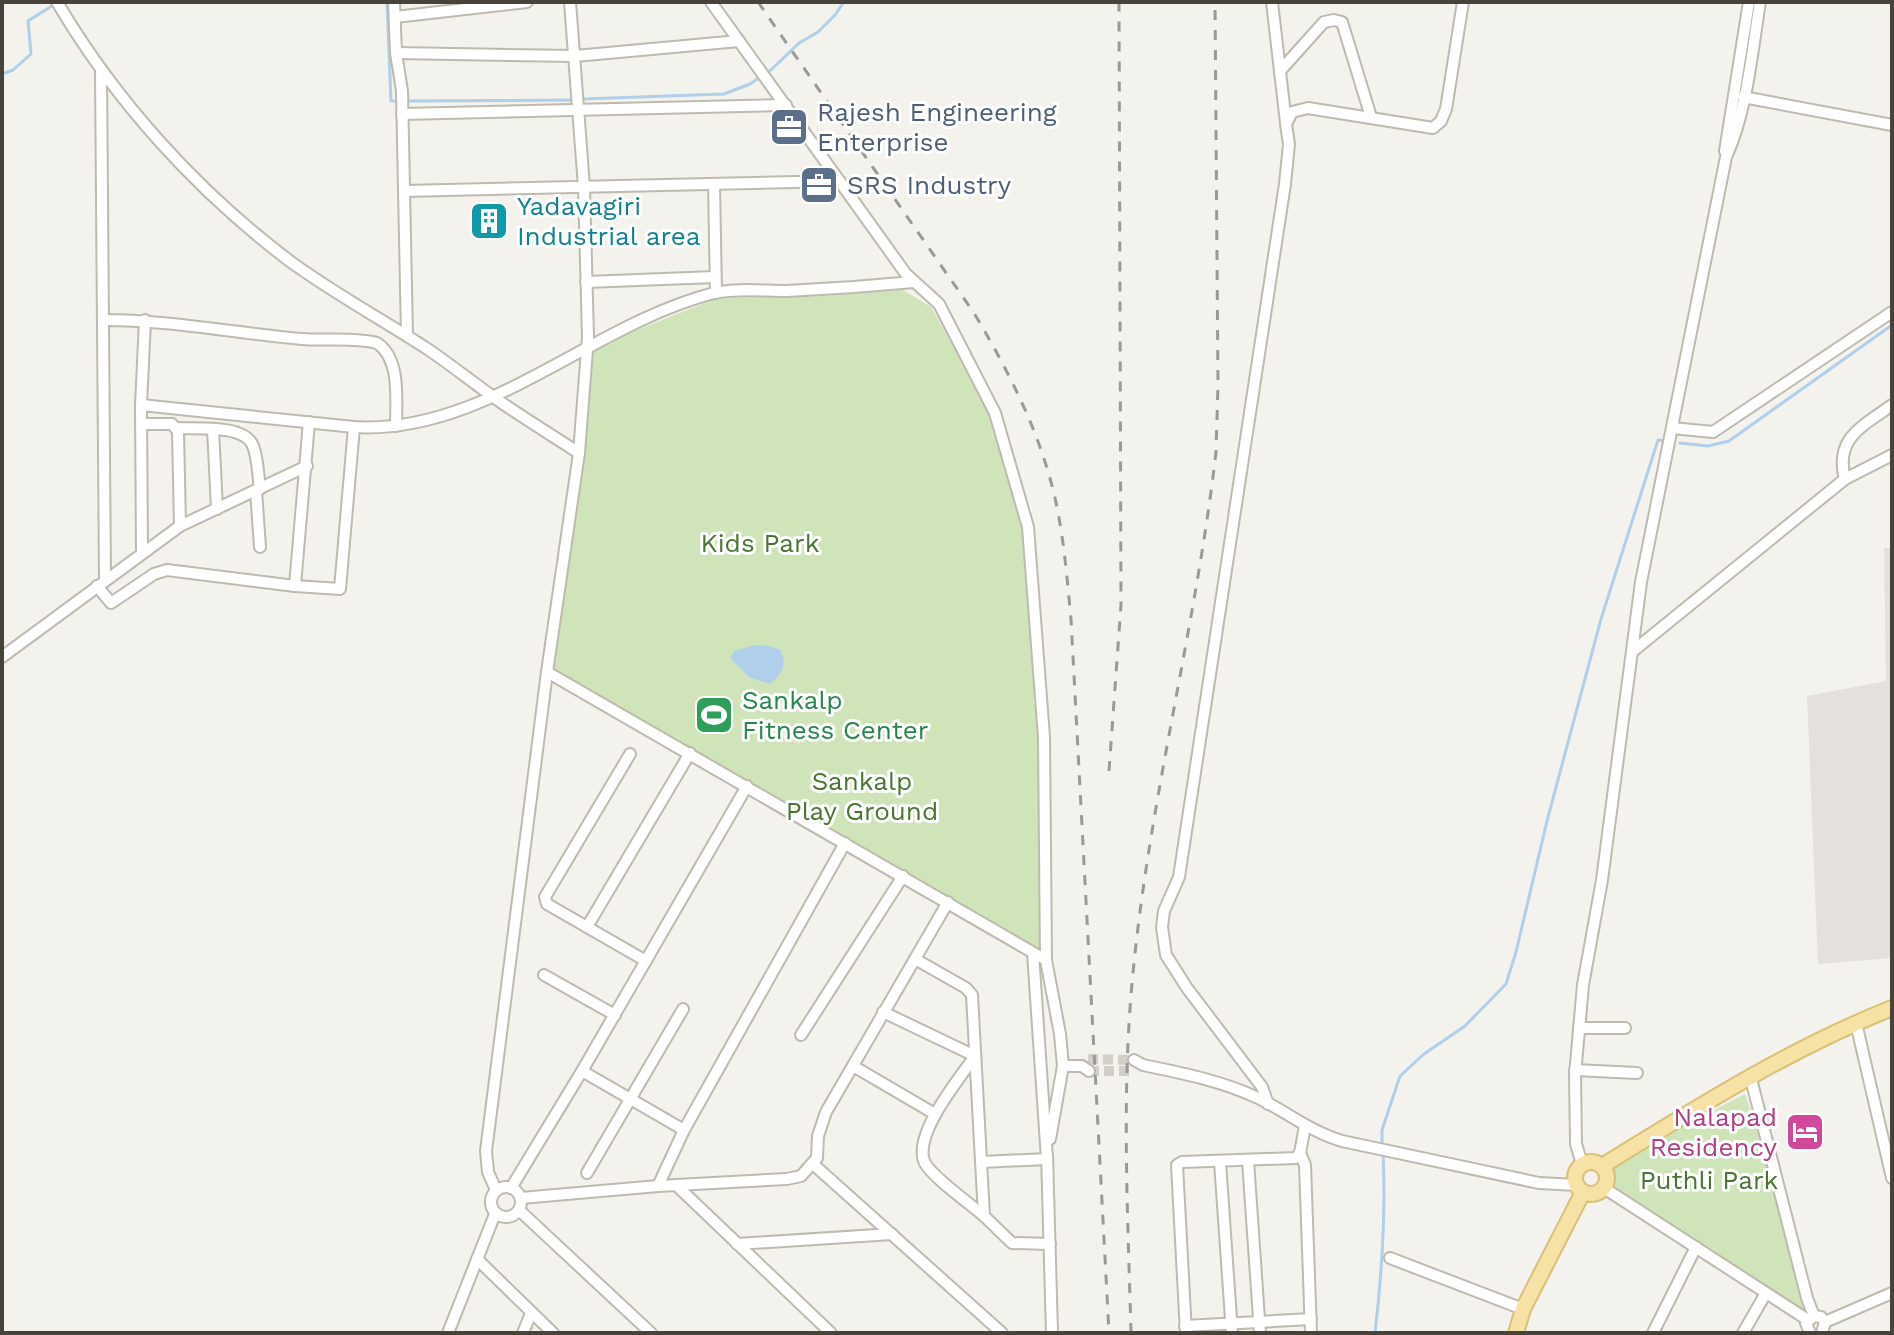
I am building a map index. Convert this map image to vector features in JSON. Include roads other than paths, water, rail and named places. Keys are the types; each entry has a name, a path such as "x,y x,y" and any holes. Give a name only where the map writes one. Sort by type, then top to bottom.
{"main road":[{"path":"1602,1166 1750,1075 1892,1008"},
{"path":"1516,1333 1523,1309 1580,1188 1576,1172 1582,1164 1592,1162 1602,1166 1607,1179 1604,1188 1593,1194 1580,1188"}],"street":[{"path":"57,2 101,71 166,148 244,223 291,261 579,453"},
{"path":"394,2 396,53 402,91 407,336"},
{"path":"395,17 527,2"},
{"path":"496,1190 488,1172 486,1151 547,672 579,453 587,347 584,187 570,2"},
{"path":"711,2 914,282 939,304 995,413 1028,527 1044,737 1046,960 1063,1066 1047,1159"},
{"path":"1268,1104 1262,1087 1187,988 1166,955 1162,927 1164,911 1179,877 1285,184 1289,144 1272,2"},
{"path":"1286,124 1292,112 1308,108 1433,128 1441,121 1446,109 1463,2"},
{"path":"1726,157 1725,146 1749,2"},
{"path":"1582,1164 1576,1144 1575,1070 1583,985 1602,880 1641,582 1726,157 1733,142 1743,97 1760,2"},
{"path":"1280,71 1324,22 1342,22 1371,117"},
{"path":"396,53 575,56 739,41"},
{"path":"101,71 101,583 111,603 154,574 167,570 340,589 354,427"},
{"path":"1743,97 1892,125"},
{"path":"402,111 786,105"},
{"path":"404,191 840,181"},
{"path":"714,184 716,293"},
{"path":"586,282 715,277"},
{"path":"141,405 354,427 396,426 494,397 647,318 716,293 839,289 914,282"},
{"path":"1672,428 1713,432 1892,312"},
{"path":"103,320 145,320 305,340 370,341 381,346 390,358 396,384 396,426"},
{"path":"142,552 141,405 145,320"},
{"path":"381,346 393,328"},
{"path":"1845,479 1841,465 1849,437 1892,405"},
{"path":"295,586 309,422"},
{"path":"141,424 236,431 250,441 258,490 260,547"},
{"path":"177,428 180,526"},
{"path":"213,429 217,509"},
{"path":"1633,651 1845,479 1892,455"},
{"path":"2,657 180,526 307,466"},
{"path":"547,672 1046,960"},
{"path":"587,927 690,753"},
{"path":"630,754 545,897 547,904 646,961"},
{"path":"511,1188 747,786"},
{"path":"658,1186 684,1130 845,843"},
{"path":"801,1035 903,876"},
{"path":"521,1198 801,1176 817,1158 818,1136 826,1112 948,902"},
{"path":"1033,953 1047,1159 1052,1333"},
{"path":"915,959 966,988 972,995 984,1216"},
{"path":"544,975 615,1015"},
{"path":"587,1173 683,1009"},
{"path":"883,1012 975,1056"},
{"path":"1856,1023 1891,1175"},
{"path":"1579,1028 1625,1028"},
{"path":"975,1056 935,1114 926,1136 924,1161 931,1171 1012,1243 1050,1244"},
{"path":"1063,1066 1086,1065"},
{"path":"1137,1065 1213,1081 1268,1104 1329,1138 1539,1183 1580,1188"},
{"path":"853,1066 935,1114"},
{"path":"1575,1070 1637,1073"},
{"path":"582,1071 684,1130"},
{"path":"1750,1075 1807,1298 1811,1318 1806,1326 1810,1333"},
{"path":"1305,1126 1300,1153 1296,1158 1182,1162 1175,1171 1186,1329 1259,1328 1311,1319"},
{"path":"1300,1153 1305,1165 1311,1333"},
{"path":"981,1162 1047,1159"},
{"path":"1248,1161 1259,1328"},
{"path":"1220,1162 1231,1328"},
{"path":"813,1164 1002,1333"},
{"path":"676,1185 831,1333"},
{"path":"496,1190 511,1188"},
{"path":"511,1188 521,1198"},
{"path":"1604,1188 1766,1293 1811,1318 1821,1317 1823,1328 1892,1293"},
{"path":"448,1333 495,1214 490,1202 496,1190"},
{"path":"495,1214 508,1218 519,1210 521,1198"},
{"path":"519,1210 651,1333"},
{"path":"737,1244 892,1234"},
{"path":"1653,1333 1696,1247"},
{"path":"1390,1258 1523,1309"},
{"path":"477,1259 553,1333"},
{"path":"1743,1333 1766,1293"},
{"path":"523,1333 531,1313"}],"water":[{"path":"756,645 780,650 784,660 778,676 770,684 749,677 730,658 734,651"}],"waterway":[{"path":"183,2 197,2"},
{"path":"387,2 391,101 398,101"},
{"path":"582,99 724,94 750,84 772,69 799,43 818,32 844,2"},
{"path":"2,74 13,70 31,54 28,21 55,4"},
{"path":"406,101 574,100"},
{"path":"1680,443 1708,446 1729,441 1892,325"},
{"path":"1382,1146 1382,1130 1400,1076 1424,1054 1465,1026 1506,984 1601,619 1658,440 1665,441"},
{"path":"1375,1333 1383,1243 1383,1153"}],"tunnel":[{"path":"1088,1059 1134,1060"},
{"path":"1089,1071 1134,1071"}],"railway":[{"path":"758,2 974,313 1022,402 1049,473 1061,528 1071,619 1109,1333"},
{"path":"1109,771 1121,605 1119,2"},
{"path":"1131,1333 1126,1122 1131,995 1148,859 1196,588 1216,452 1215,2"}],"place":[{"name":"Rajesh Engineering Enterprise","path":"789,127"},
{"name":"SRS Industry","path":"819,185"},
{"name":"Yadavagiri Industrial area","path":"489,221"},
{"name":"Sankalp Fitness Center","path":"714,715"},
{"name":"Nalapad Residency","path":"1805,1132"}],"park label":[{"name":"Kids Park","path":"760,543"},
{"name":"Sankalp Play Ground","path":"862,796"},
{"name":"Puthli Park","path":"1709,1180"}]}
